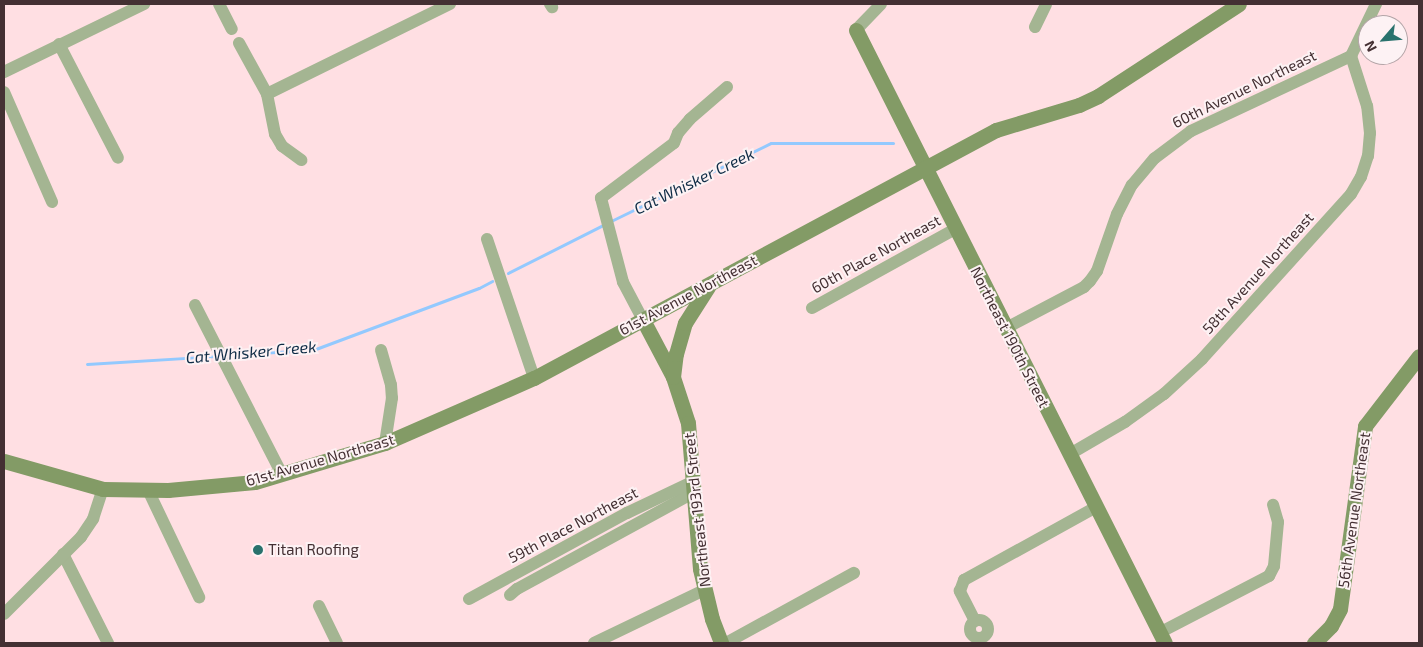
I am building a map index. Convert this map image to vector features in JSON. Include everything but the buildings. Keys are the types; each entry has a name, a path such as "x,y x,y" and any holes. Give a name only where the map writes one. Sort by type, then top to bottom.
{"main road":[{"name":"61st Avenue Northeast","path":"4,461 103,489 148,490 255,482 385,443 534,378 996,130 1079,105 1098,96 1239,4"},
{"name":"Northeast 190th Street","path":"856,30 1162,638"},
{"path":"673,377 676,354 685,323 713,282"},
{"name":"Northeast 193rd Street","path":"643,320 673,377 688,423 699,554 704,590 721,643"},
{"name":"56th Avenue Northeast","path":"1314,643 1331,626 1340,609 1365,426 1419,356"}],"street":[{"path":"4,72 122,9 144,4"},
{"path":"219,4 232,29"},
{"path":"267,94 450,4"},
{"path":"856,30 882,4"},
{"path":"1035,27 1046,4"},
{"path":"1351,56 1376,4"},
{"path":"59,44 118,158"},
{"path":"240,44 267,94 275,134 282,146 301,160"},
{"name":"60th Avenue Northeast","path":"1006,328 1084,287 1090,281 1097,271 1117,214 1132,185 1155,158 1175,140 1233,110 1351,56"},
{"name":"58th Avenue Northeast","path":"1070,454 1125,422 1164,394 1202,359 1351,194 1361,177 1368,156 1370,134 1367,106 1351,56"},
{"path":"643,320 623,282 600,198 674,144 678,133 690,119 727,87"},
{"path":"4,92 52,202"},
{"name":"60th Place Northeast","path":"812,308 955,229"},
{"path":"487,239 534,378"},
{"path":"195,305 282,474"},
{"path":"381,350 391,385 392,398 385,443"},
{"name":"59th Place Northeast","path":"510,595 517,589 694,487"},
{"name":"59th Place Northeast","path":"469,599 627,513 694,487"},
{"path":"4,614 81,536 93,519 103,489"},
{"path":"148,490 199,597"},
{"path":"1162,638 1269,576 1274,566 1278,522 1273,505"},
{"path":"975,621 960,591 964,580 1096,507"},
{"path":"62,554 108,643"},
{"path":"726,643 854,574"},
{"path":"594,643 704,590"},
{"path":"319,606 336,643"}],"waterway":[{"name":"Cat Whisker Creek","path":"611,221 771,143 893,143"},
{"name":"Cat Whisker Creek","path":"508,273 605,224"},
{"name":"Cat Whisker Creek","path":"225,355 313,350 479,288 492,281"},
{"name":"Cat Whisker Creek","path":"87,364 216,356"}],"place":[{"name":"Titan Roofing","path":"258,550"}]}
